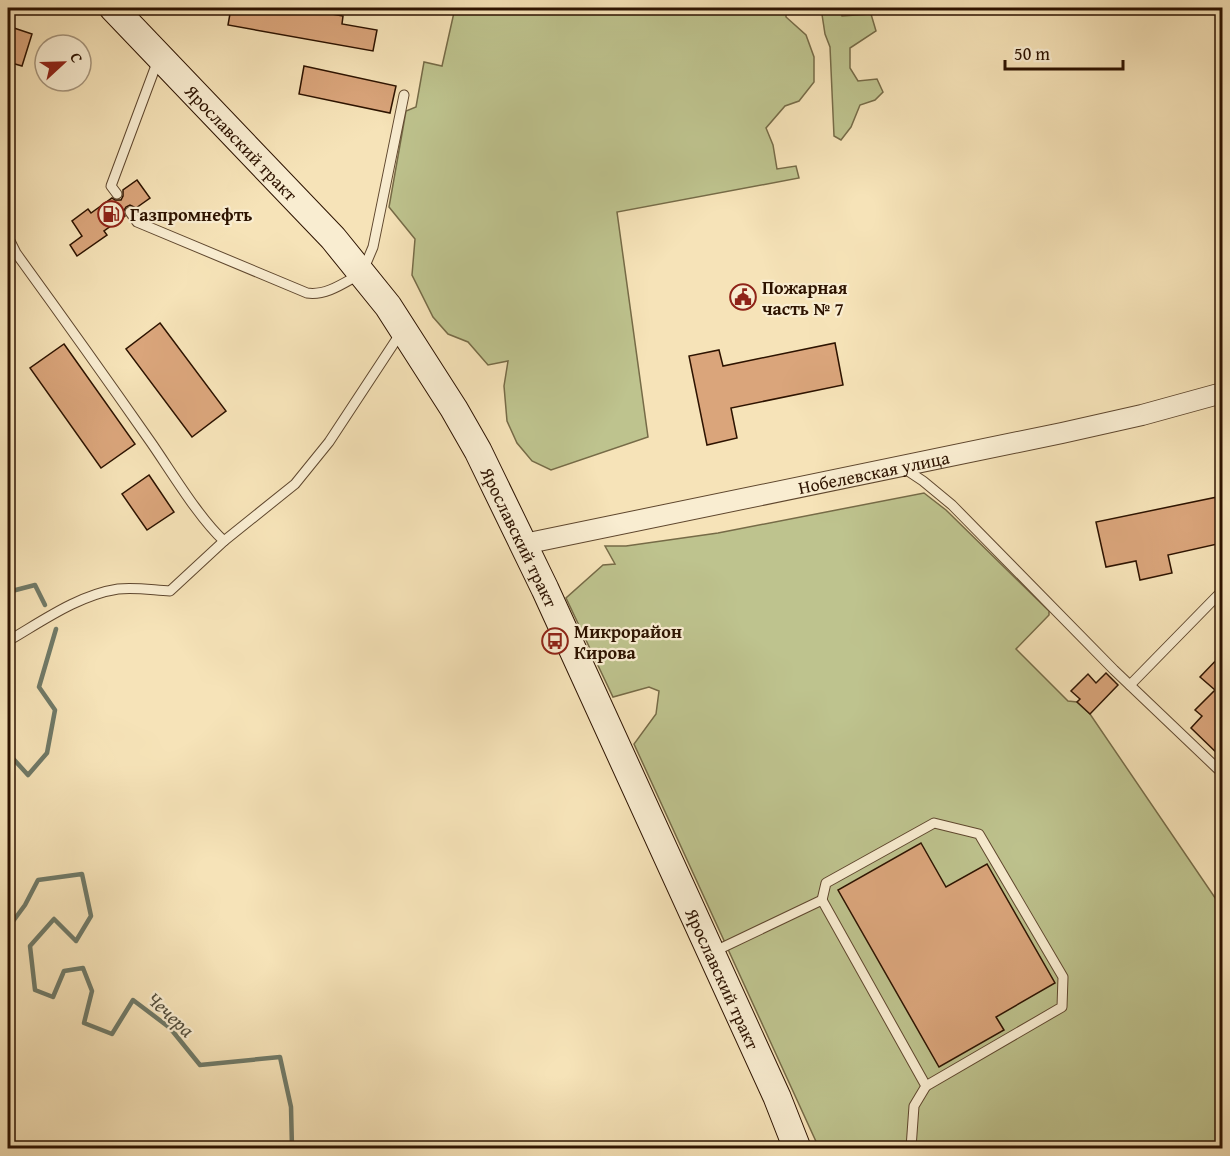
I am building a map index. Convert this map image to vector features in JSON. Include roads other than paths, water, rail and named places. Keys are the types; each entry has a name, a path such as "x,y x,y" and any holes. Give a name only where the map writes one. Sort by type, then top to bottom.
{"street":[{"name":"Ярославский тракт","path":"113,8 333,238 403,329 454,409 524,544 781,1107 797,1149"},
{"name":"Нобелевская улица","path":"524,544 1142,416 1222,393"}],"lane":[{"path":"117,194 111,186 159,55"},
{"path":"130,212 137,222 307,293 316,294 328,291 362,273 373,247 404,95"},
{"path":"8,237 16,253 216,534 224,541"},
{"path":"8,641 68,606 93,596 117,589 170,591 224,541 295,484 329,442 403,329"},
{"path":"900,466 923,481 952,505 1130,685 1222,773"},
{"path":"1130,685 1222,591"},
{"path":"911,1149 915,1106 926,1086 1062,1007 1063,977 979,834 934,823 826,884 822,900 926,1086"},
{"path":"711,953 822,900"}],"waterway":[{"name":"Чечера","path":"8,592 35,585 45,605"},
{"name":"Чечера","path":"8,753 28,775 47,753 55,710 39,687 56,629"},
{"name":"Чечера","path":"8,928 25,905 38,880 82,874 91,916 76,941 54,919 30,946 35,990 53,997 64,971 83,968 92,991 84,1023 112,1034 133,1000 170,1028 200,1065 280,1057 291,1107 292,1148"}],"place":[{"name":"Газпромнефть","path":"111,214"},
{"name":"Пожарная часть № 7","path":"743,297"},
{"name":"Микрорайон Кирова","path":"555,641"}]}
